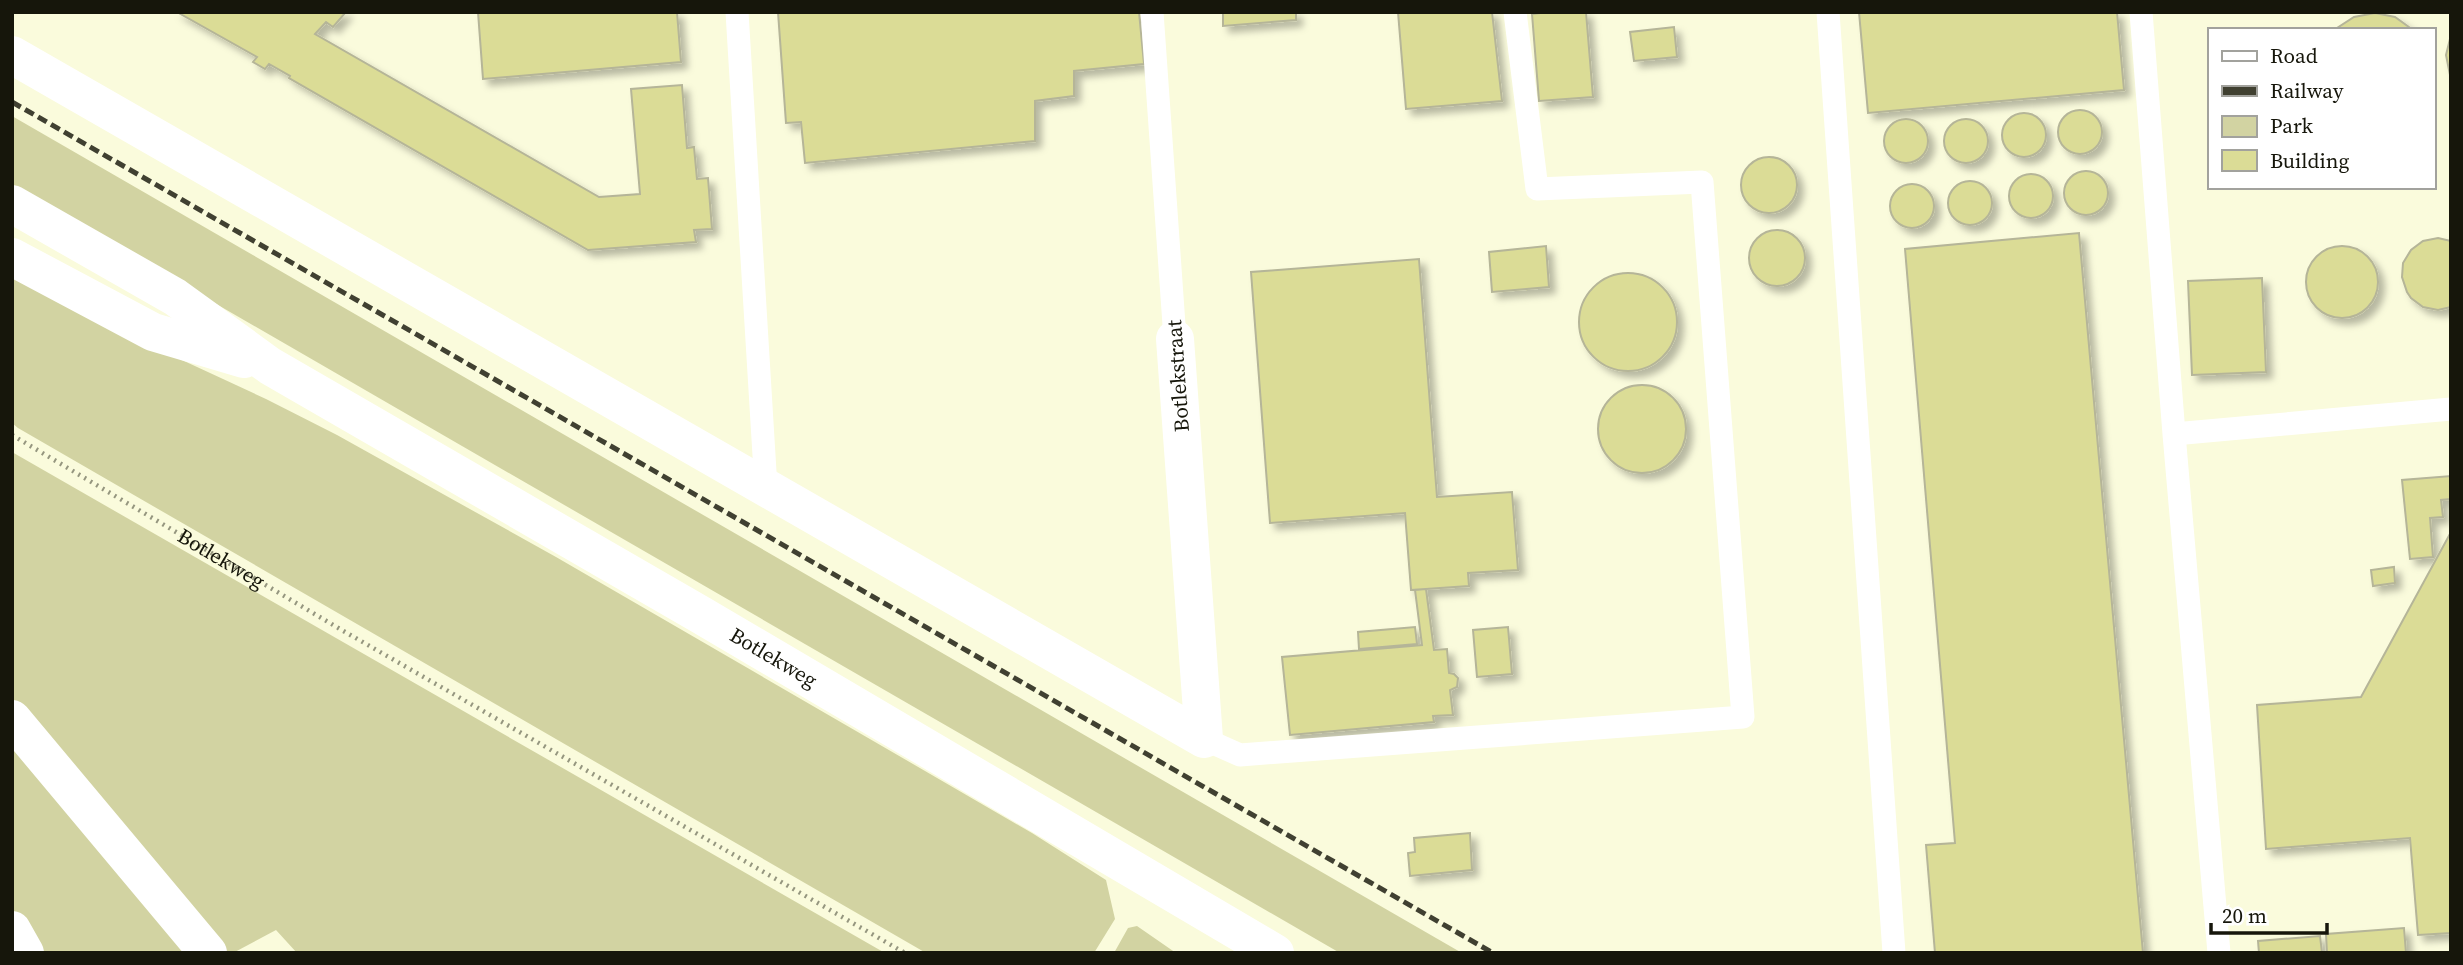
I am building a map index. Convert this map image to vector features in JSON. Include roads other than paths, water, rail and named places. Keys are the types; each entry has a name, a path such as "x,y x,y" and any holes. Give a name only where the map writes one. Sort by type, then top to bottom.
{"main road":[{"path":"12,55 1204,739"},
{"name":"Botlekweg","path":"12,204 175,297 270,366 701,615 1275,953"},
{"name":"Botlekweg","path":"12,257 153,332 270,366"},
{"name":"Botlekstraat","path":"1175,340 1204,739"},
{"path":"12,719 208,953"},
{"path":"12,930 25,953"}],"lane":[{"path":"737,12 766,488"},
{"name":"Botlekstraat","path":"1152,12 1175,340"},
{"path":"1204,739 1240,755 1743,717 1702,182 1537,189 1515,12"},
{"path":"1828,12 1894,953"},
{"path":"2141,12 2174,434 2220,953"},
{"path":"2174,434 2451,409"}],"railway":[{"path":"12,102 1493,953"}]}
